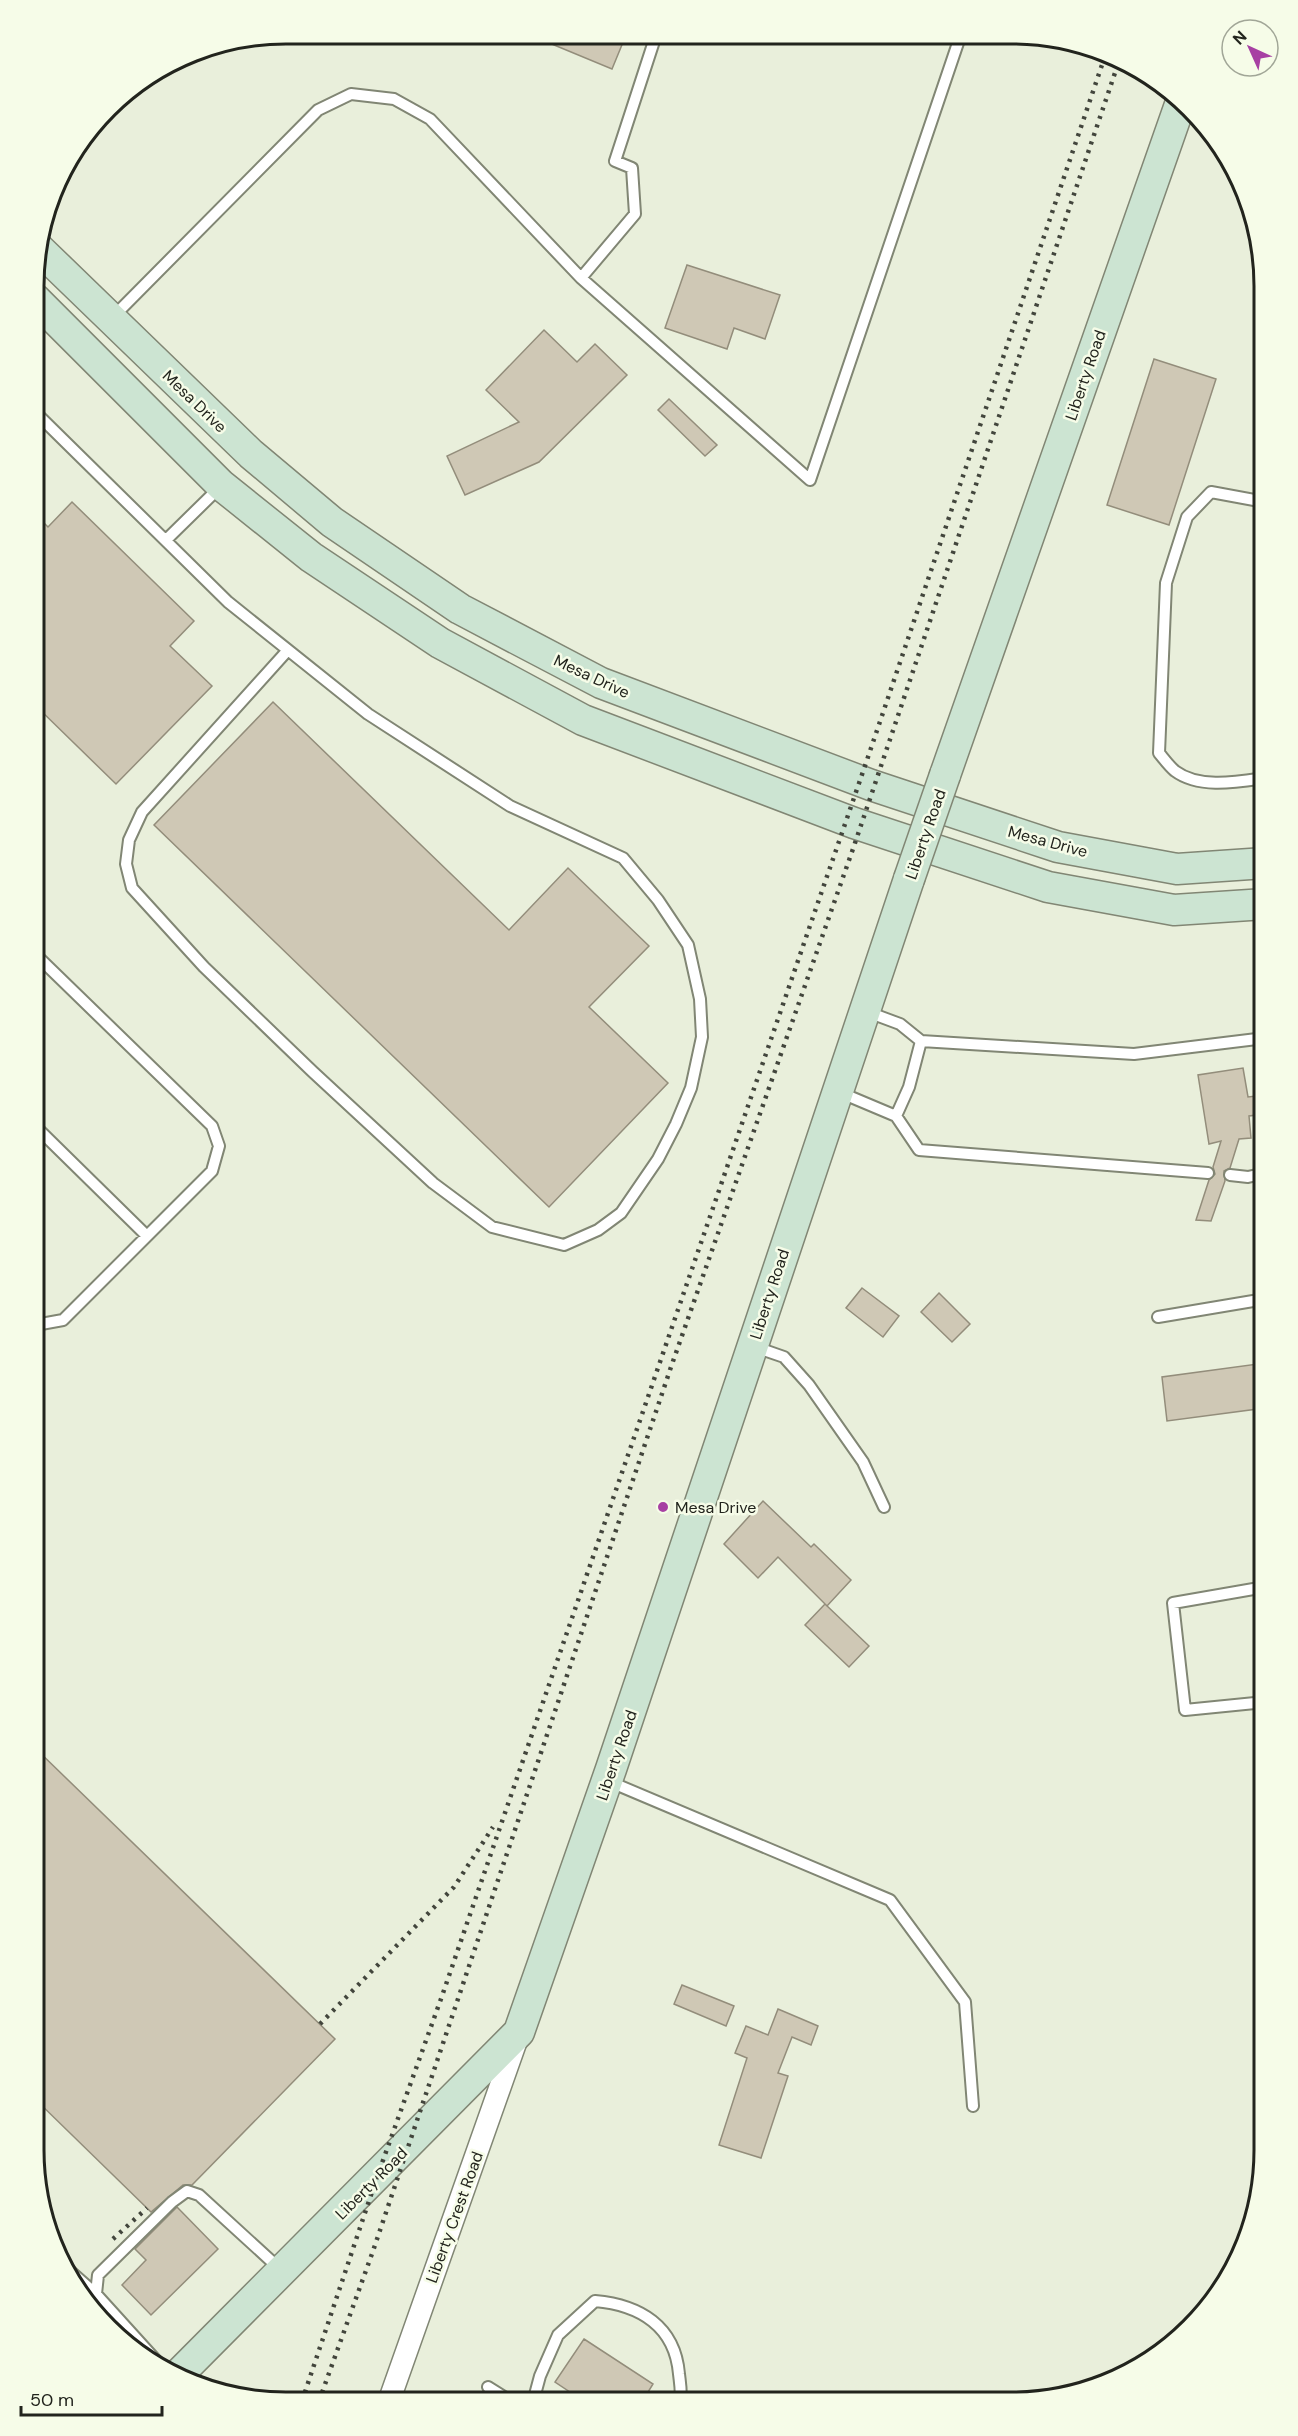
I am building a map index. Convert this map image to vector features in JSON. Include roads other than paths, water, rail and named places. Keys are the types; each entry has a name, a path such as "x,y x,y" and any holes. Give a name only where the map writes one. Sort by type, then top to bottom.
{"main road":[{"name":"Liberty Road","path":"183,2370 519,2032 607,1781 909,879 1178,109"},
{"name":"Mesa Drive","path":"46,256 250,454 332,522 460,609 602,683 871,785 1058,847 1177,869 1254,864"},
{"path":"44,307 221,485 311,557 440,644 583,720 854,823 1048,887 1174,910 1254,905"},
{"path":"86,347 110,320"},
{"path":"221,485 250,454"}],"street":[{"name":"Liberty Crest Road","path":"391,2392 519,2032"}],"lane":[{"path":"580,278 635,214 632,168 615,161 654,44"},
{"path":"110,320 318,110 351,94 394,99 430,119 580,278 810,480 958,44"},
{"path":"44,421 228,602 288,650 368,714 510,806 623,858 658,900 688,945 700,999 702,1037 691,1088 658,1159 621,1213 598,1230 564,1245 492,1227 433,1183 313,1072 204,967 132,888 126,864 129,840 142,812 288,650"},
{"path":"166,540 221,485"},
{"path":"1254,500 1211,492 1187,517 1166,583 1159,753 1176,772 1197,781 1235,782 1254,779"},
{"path":"44,963 212,1126 219,1146 212,1171 63,1320 44,1323"},
{"path":"864,1011 900,1024 921,1041 1134,1054 1254,1039"},
{"path":"896,1116 909,1087 921,1041"},
{"path":"837,1092 896,1116 919,1150 1208,1173"},
{"path":"44,1135 147,1236"},
{"path":"1230,1175 1254,1176"},
{"path":"1158,1317 1254,1301"},
{"path":"752,1346 784,1357 809,1385 863,1462 884,1507"},
{"path":"1254,1589 1173,1603 1185,1710 1254,1703"},
{"path":"607,1781 890,1900 965,2002 973,2106"},
{"path":"96,2294 98,2275 172,2202 187,2191 199,2195 283,2271"},
{"path":"82,2282 143,2346"},
{"path":"536,2392 540,2376 558,2335 595,2301 616,2303 655,2323 667,2336 678,2359 681,2392"},
{"path":"488,2387 496,2392"}],"railway":[{"path":"305,2392 377,2177 442,1996 867,760 1103,61"},
{"path":"322,2392 373,2251 671,1367 854,846 1117,67"},
{"path":"320,2024 454,1887 493,1827"},
{"path":"113,2239 147,2208"}],"place":[{"name":"Mesa Drive","path":"663,1507"}]}
